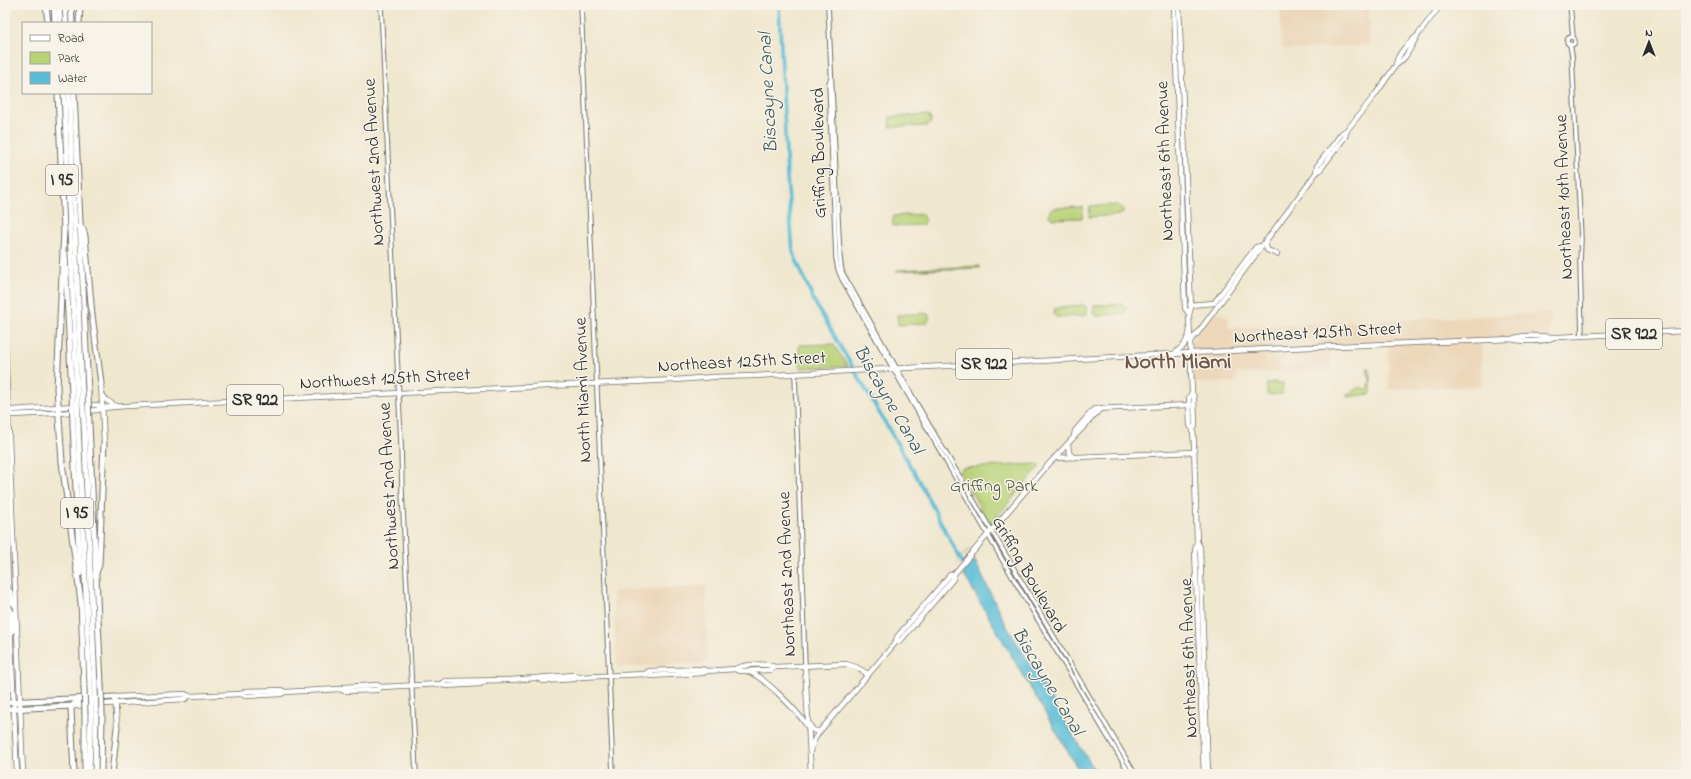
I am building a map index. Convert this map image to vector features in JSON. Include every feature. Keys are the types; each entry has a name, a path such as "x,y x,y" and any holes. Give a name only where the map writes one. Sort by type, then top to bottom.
{"highway":[{"path":"46,5 48,22"},
{"path":"54,5 55,22"},
{"path":"60,5 60,22"},
{"path":"66,5 66,22"},
{"path":"71,5 72,22"},
{"path":"79,22 80,5"},
{"name":"I 95","path":"58,94 62,131 64,228 80,393 81,424 95,576 98,686 85,774"},
{"path":"64,94 62,131 80,393"},
{"path":"69,94 74,130 80,393"},
{"name":"I 95","path":"74,94 74,130 81,226 81,602 87,686 93,714 101,774"},
{"path":"81,226 85,236 101,383"},
{"path":"64,228 58,345 58,406 62,462 81,602"},
{"path":"81,424 98,686"},
{"path":"81,424 87,686"},
{"path":"95,576 100,565 104,443"},
{"path":"5,702 82,699 116,700"},
{"path":"74,774 71,709 82,699"},
{"path":"5,709 73,706"},
{"path":"90,774 93,714"},
{"path":"93,714 95,774"},
{"path":"112,774 117,727"}],"main road":[{"name":"Northeast 6th Avenue","path":"1174,5 1185,308 1189,314"},
{"name":"Northeast 6th Avenue","path":"1179,5 1189,257 1189,334 1195,426 1193,429 1197,542 1195,551 1204,774"},
{"path":"1396,65 1400,63 1410,50 1417,36 1441,5"},
{"path":"1190,341 1198,334 1261,246 1346,135 1347,130 1375,95 1410,42 1417,36"},
{"path":"1180,146 1185,161"},
{"path":"1180,157 1186,170"},
{"path":"1265,241 1267,250 1277,254"},
{"path":"1190,305 1214,304 1256,247 1261,246"},
{"path":"1184,248 1189,257"},
{"name":"Northeast 125th Street","path":"597,383 1512,339 1518,341 1549,340 1554,337 1686,331"},
{"path":"1173,355 1184,345 1189,334"},
{"path":"5,342 23,774"},
{"path":"101,383 104,443"},
{"name":"Northwest 125th Street","path":"7,412 12,415 59,413 118,407 597,383"},
{"name":"Northeast 6th Avenue","path":"1192,393 1190,398 1190,426 1193,429"},
{"path":"102,394 106,400 118,407"},
{"name":"Northwest 125th Street","path":"7,412 12,410 58,406 97,405 102,408"},
{"path":"1074,436 1075,431 1094,409 1190,405"},
{"path":"810,751 819,732 868,674 896,642 901,640 954,579 954,574 990,532 1054,458 1101,408"},
{"path":"1068,444 1069,453 1073,457"},
{"path":"1054,458 1194,452"},
{"path":"5,464 11,488"},
{"path":"5,510 12,510"},
{"path":"5,515 13,702 18,774"},
{"name":"Northeast 6th Avenue","path":"1197,542 1200,547 1208,774"},
{"path":"8,586 12,595 12,601 16,607"},
{"path":"9,608 13,615 14,631 18,638"},
{"path":"73,706 116,700 185,694 189,696 241,694 246,696 340,689 344,686 376,685 381,687 440,684 445,681 480,680 484,682 539,679 543,681 574,680 579,677 645,674 649,671 702,669 707,671 770,665 775,667 848,664 868,674"},
{"name":"Northeast 2nd Avenue","path":"805,666 811,774"},
{"path":"735,669 740,671 770,670 775,667"},
{"path":"747,671 762,679 800,715 808,729"},
{"path":"116,700 117,727"},
{"path":"808,723 813,730 819,732"}],"street":[{"name":"Northwest 2nd Avenue","path":"381,5 416,774"},
{"name":"North Miami Avenue","path":"581,5 613,774"},
{"name":"Griffing Boulevard","path":"828,5 831,78 829,83 837,227 837,262 840,276 990,532 1135,774"},
{"path":"1570,5 1571,38 1568,42 1572,44 1575,41 1571,38"},
{"name":"Northeast 10th Avenue","path":"1572,44 1581,239 1580,262 1582,336"},
{"name":"Northeast 2nd Avenue","path":"796,374 805,666"},
{"name":"Griffing Boulevard","path":"990,532 1130,774"}],"shaded area":[{"path":"1280,5 1369,5 1370,45 1284,50 1282,47"},
{"path":"1216,311 1229,319 1228,328 1550,313 1550,338 1481,340 1482,386 1389,389 1388,343 1330,346 1331,371 1236,373 1235,382 1193,383 1191,341"},
{"path":"706,586 707,663 617,666 614,591"}],"green space":[{"path":"929,116 931,120 930,124 926,126 890,127 890,117"},
{"path":"1117,205 1123,209 1123,212 1120,215 1089,217 1090,206"},
{"path":"1083,207 1082,218 1054,219 1049,216 1050,210 1053,208"},
{"path":"921,214 926,219 923,225 893,226 894,216"},
{"path":"979,266 979,268 896,271 897,270"},
{"path":"1121,304 1127,308 1123,314 1097,316 1093,314 1094,305"},
{"path":"1083,305 1087,308 1087,314 1085,316 1056,317 1053,314 1055,309 1060,307"},
{"path":"924,313 929,315 929,320 927,323 898,325 897,315"},
{"path":"833,344 848,366 800,368 799,345"},
{"path":"1367,369 1369,369 1369,374 1371,375 1371,394 1347,397 1347,395 1359,387 1368,390 1370,380"},
{"path":"1272,382 1283,383 1282,394 1267,395 1267,384"},
{"name":"Griffing Park","path":"1037,464 1040,466 993,521 989,522 959,472 962,468"}],"water":[{"path":"969,549 1006,625 1097,774 1081,774 957,563"}],"pier":[{"path":"970,548 975,559 962,574 955,565"}],"waterway":[{"name":"Biscayne Canal","path":"779,5 787,177 793,252 814,301 918,479 962,562"}],"district":[{"name":"North Miami","path":"1178,363"}]}
